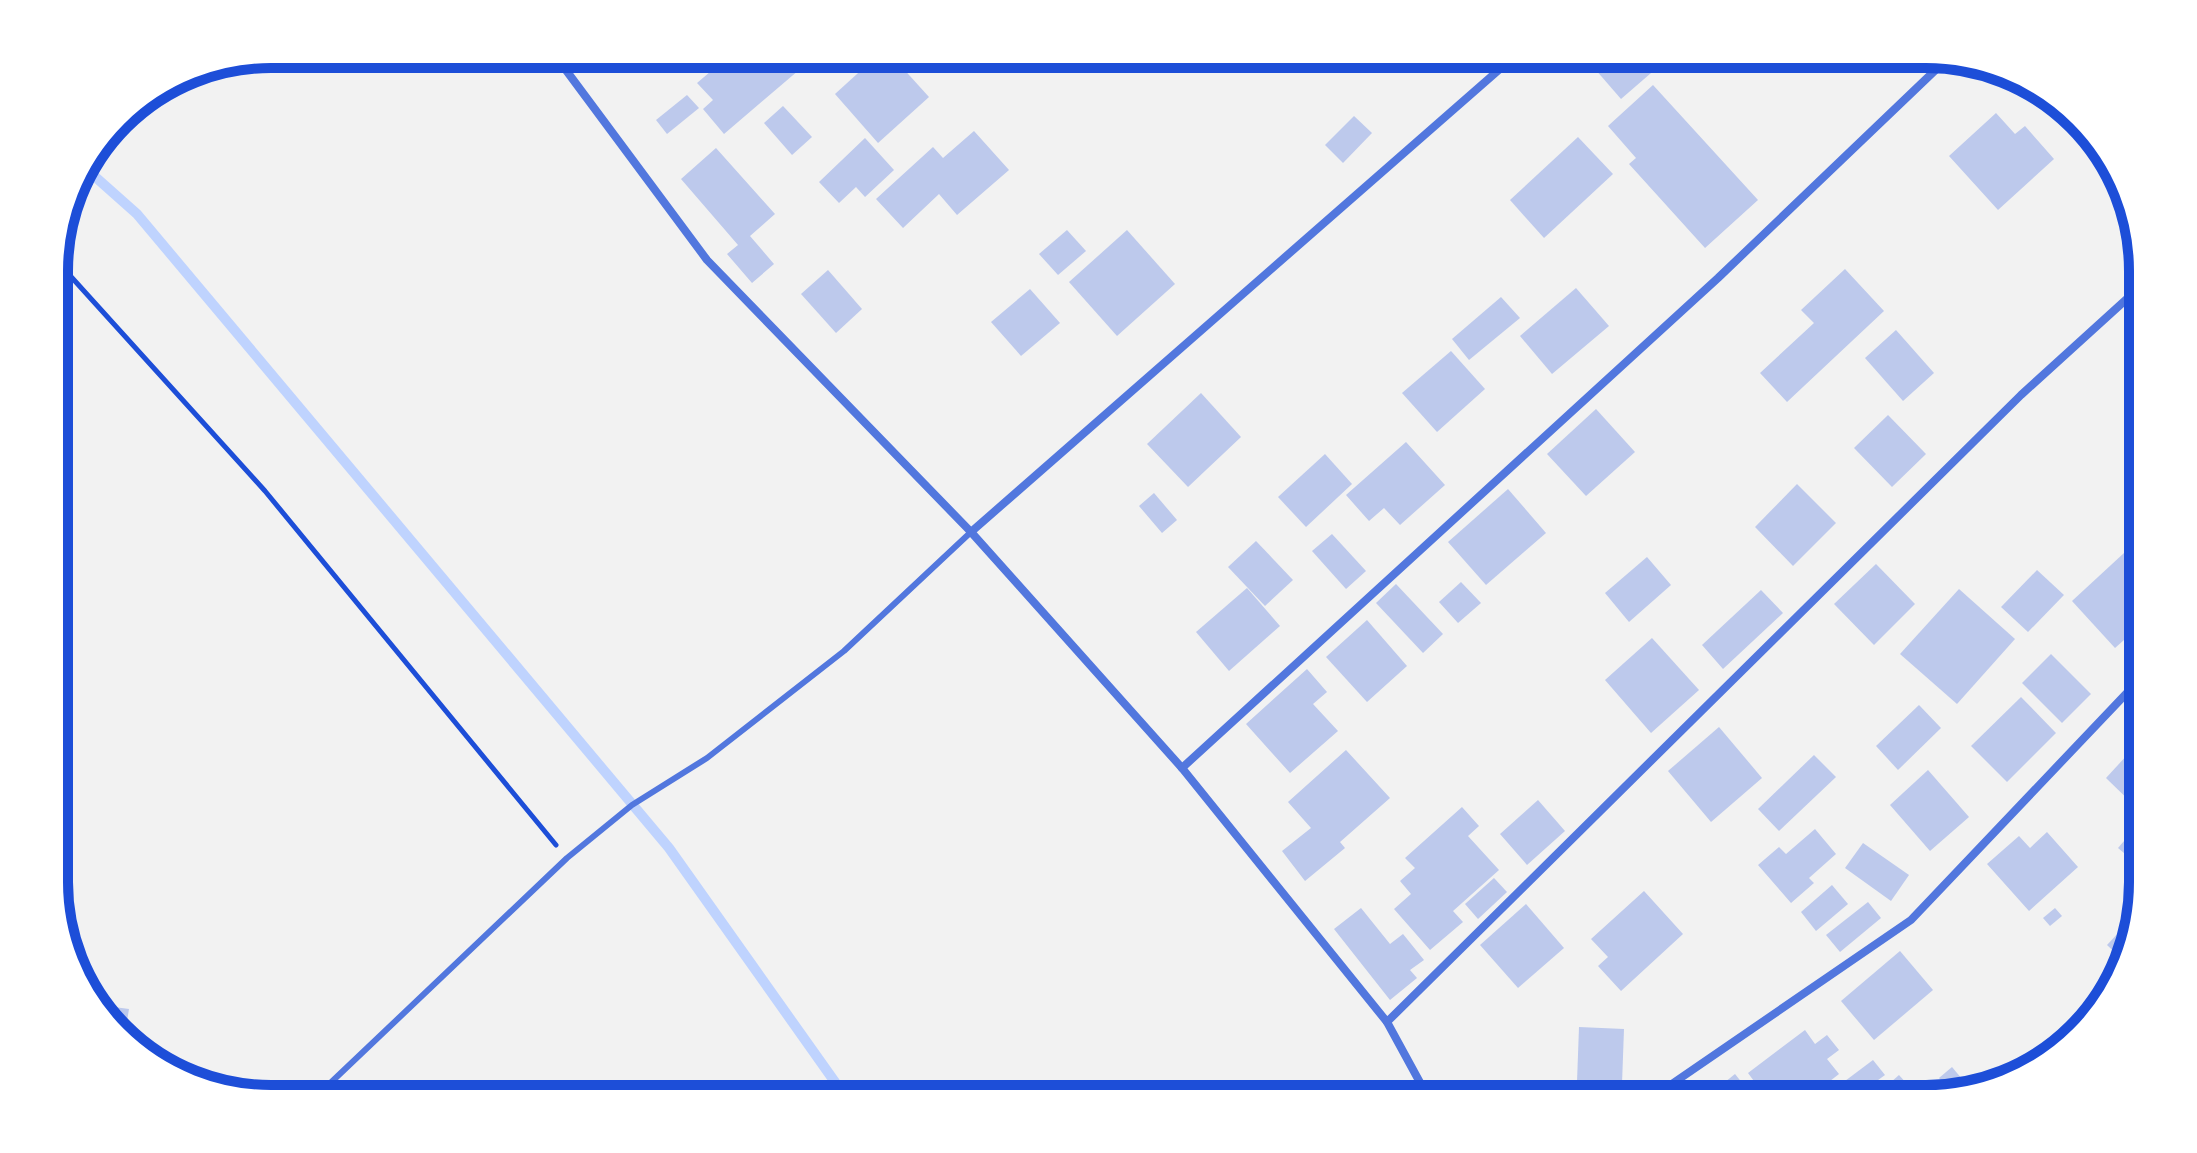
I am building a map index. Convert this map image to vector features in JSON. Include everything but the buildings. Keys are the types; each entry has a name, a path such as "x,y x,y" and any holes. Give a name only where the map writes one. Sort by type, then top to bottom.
{"street":[{"path":"564,68 707,260 971,532 1182,768 1387,1022 1421,1085"},
{"path":"971,532 1501,68"},
{"path":"1182,768 1706,289 1937,69"},
{"path":"1387,1022 2021,395 2129,297"},
{"path":"1670,1085 1911,920 2129,691"}],"lane":[{"path":"328,1085 567,858 632,805 707,758 844,651 971,532"}],"path":[{"path":"68,273 265,491 567,858"}],"waterway":[{"path":"93,174 137,214 669,848 837,1085"}]}
